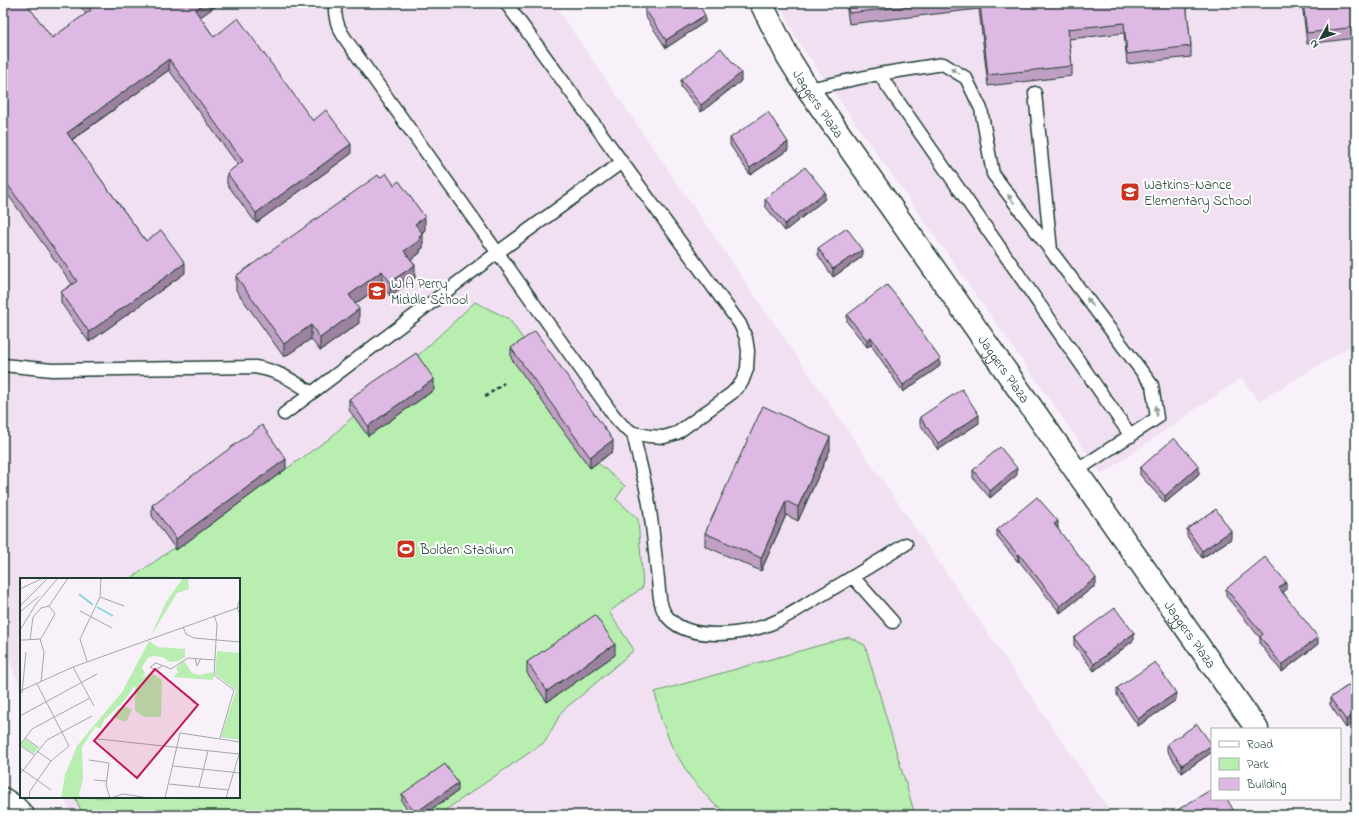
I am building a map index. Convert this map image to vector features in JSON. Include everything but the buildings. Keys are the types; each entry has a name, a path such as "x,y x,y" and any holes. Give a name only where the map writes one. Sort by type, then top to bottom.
{"street":[{"name":"Jaggers Plaza","path":"760,3 788,57 808,88 1256,728"},
{"path":"3,799 15,807 23,815"}],"lane":[{"path":"335,3 335,14 338,27 342,33 614,416 623,426 633,433 664,437 677,433 732,393 742,382 747,369 748,350 746,338 740,324 506,3"},
{"path":"808,88 879,74 943,64 966,78 981,109 993,174 1152,385 1157,418 1076,471"},
{"path":"879,74 1131,436"},
{"path":"1035,93 1051,251"},
{"path":"284,414 497,253 622,162"},
{"path":"3,365 52,370 255,367 270,370 290,378 312,393"},
{"path":"633,433 649,505 660,595 664,611 672,620 682,627 696,633 712,634 736,632 758,628 778,621 906,544"},
{"path":"853,577 893,622"}],"path":[{"path":"485,397 504,383"}],"shaded area":[{"name":"W A Perry Middle School","path":"3,3 553,3 1113,815 71,815 64,798 240,798 240,578 20,578 20,686 3,644"},
{"name":"Watkins-Nance Elementary School","path":"779,3 1356,3 1356,343 1259,401 1241,378 1102,474 798,41"}],"green space":[{"name":"Bolden Stadium","path":"475,302 509,319 606,457 598,463 625,486 616,499 638,519 643,587 609,612 634,650 562,711 545,742 438,815 83,815 75,798 240,798 240,578 131,578 330,438"},
{"path":"849,637 865,645 915,815 730,815 713,803 691,778 672,747 661,719 655,692"}],"place":[{"name":"Watkins-Nance Elementary School","path":"1130,192"},
{"name":"W A Perry Middle School","path":"377,291"},
{"name":"Bolden Stadium","path":"406,549"}]}
